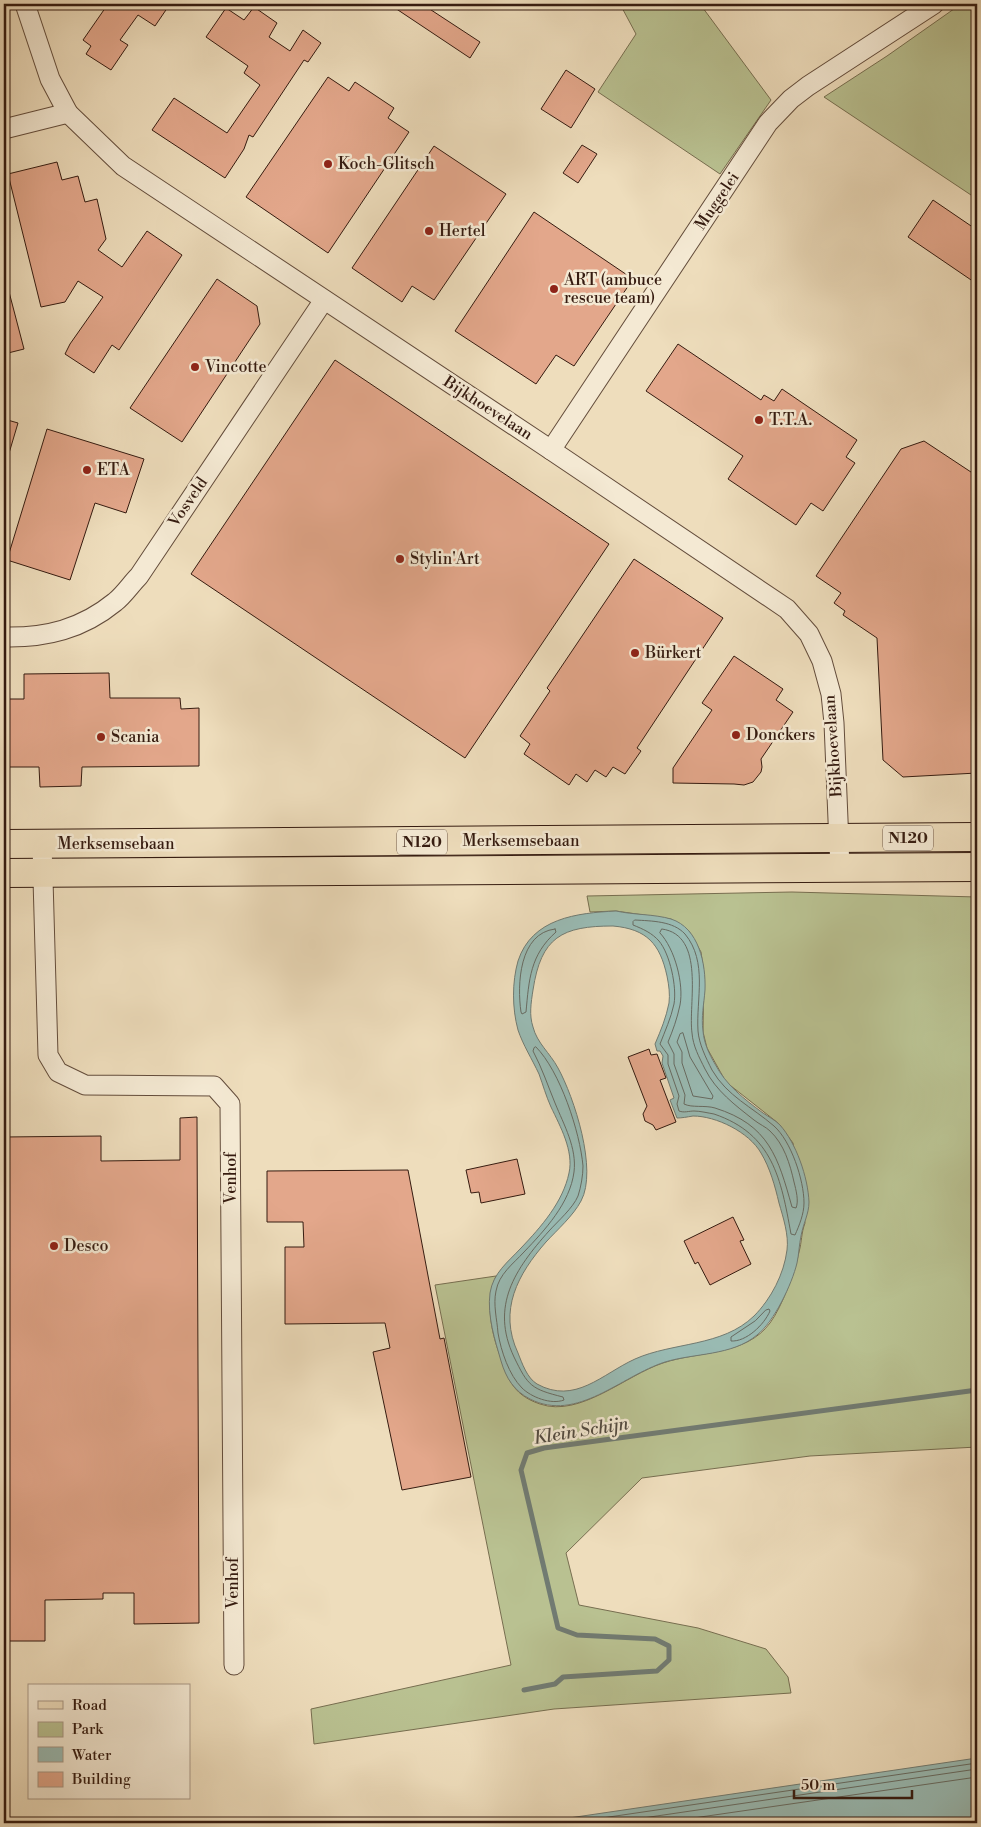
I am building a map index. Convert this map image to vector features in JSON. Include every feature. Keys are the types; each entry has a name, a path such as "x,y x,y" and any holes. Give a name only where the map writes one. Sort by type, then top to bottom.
{"main road":[{"name":"Merksemsebaan","path":"4,844 977,837"},
{"name":"Merksemsebaan","path":"4,873 977,867"}],"street":[{"name":"Bijkhoevelaan","path":"25,4 50,78 68,113 123,166 787,609 810,634 822,661 831,694 840,868"},
{"name":"Muggelei","path":"551,450 768,123 791,99 808,86 934,4"},
{"path":"4,129 68,113"},
{"name":"Vosveld","path":"4,636 28,638 58,633 81,624 115,602 139,576 324,300"},
{"name":"Venhof","path":"42,844 48,1055 58,1072 85,1084 214,1086 230,1104 234,1665"}],"green space":[{"path":"620,4 700,4 771,100 720,174 598,92 636,34"},
{"path":"961,4 977,4 977,199 824,97"},
{"path":"792,892 977,897 977,1447 810,1456 642,1478 566,1553 579,1605 698,1628 766,1649 788,1677 791,1693 554,1709 314,1744 311,1709 511,1665 435,1285 496,1276 490,1303 491,1323 507,1375 511,1383 522,1395 540,1404 555,1407 587,1400 663,1363 735,1347 760,1334 775,1316 788,1289 805,1223 793,1143 778,1123 726,1082 707,1048 703,1032 704,974 701,952 689,931 671,919 616,911 590,912 587,896"}],"water":[{"path":"616,911 671,919 688,930 694,939 699,948 704,969 705,990 702,1026 704,1040 709,1052 719,1072 730,1085 749,1102 778,1123 786,1132 804,1171 809,1206 801,1236 797,1263 791,1281 776,1312 757,1335 736,1347 665,1362 582,1402 565,1405 547,1405 524,1396 508,1378 496,1345 489,1302 494,1280 502,1268 536,1232 562,1194 570,1165 568,1147 562,1130 549,1103 539,1074 518,1030 514,1004 515,978 518,961 525,947 534,935 545,927 572,916","holes":["613,926 635,931 650,940 656,947 664,965 669,987 669,1003 655,1044 657,1051 660,1051 663,1056 662,1063 674,1098 670,1100 677,1118 693,1116 721,1122 740,1132 756,1145 770,1171 774,1184 785,1226 787,1250 780,1277 771,1294 754,1316 741,1326 712,1339 665,1349 635,1359 588,1385 564,1391 551,1390 533,1381 525,1370 512,1337 511,1307 514,1293 527,1267 546,1242 578,1207 586,1188 587,1171 582,1134 571,1097 558,1068 537,1038 533,1027 531,1013 533,990 542,958 548,946 557,938 567,932 580,929"]},
{"path":"977,1758 977,1823 535,1823"}],"building":[{"path":"108,4 170,4 155,26 138,15 120,40 128,45 111,70 86,54 91,46 83,40"},
{"path":"389,4 422,4 480,42 470,58"},
{"path":"254,7 277,23 269,37 290,51 303,30 321,43 308,62 304,60 253,137 249,135 244,149 225,178 152,130 174,98 227,133 260,85 244,73 248,66 206,37 226,8 244,20"},
{"path":"566,70 595,89 571,128 541,109"},
{"name":"Koch-Glitsch","path":"328,77 349,91 355,82 394,108 388,118 409,132 328,253 246,197"},
{"path":"582,145 597,154 578,183 563,173"},
{"name":"Hertel","path":"434,146 506,194 434,300 412,286 402,302 352,268"},
{"path":"57,162 62,180 78,176 85,202 97,199 106,239 98,250 122,267 147,231 182,255 119,350 112,345 94,373 65,354 103,297 78,281 65,302 41,307 8,174"},
{"path":"933,200 977,230 977,284 908,237"},
{"name":"ART (ambuce rescue team)","path":"534,212 633,279 574,366 556,355 536,384 455,331"},
{"name":"Vincotte","path":"217,279 257,306 260,324 182,442 130,408"},
{"path":"4,288 8,288 24,349 4,354"},
{"name":"T.T.A.","path":"678,344 761,400 764,395 774,401 782,389 857,440 846,457 855,463 823,511 811,503 796,525 728,479 743,456 646,391"},
{"name":"Stylin'Art","path":"335,360 609,544 465,758 191,574"},
{"path":"4,419 18,423 7,460 4,460"},
{"path":"47,429 144,459 126,513 95,503 70,580 7,560"},
{"path":"924,441 977,476 977,773 903,777 883,760 877,638 843,615 845,611 834,603 841,593 816,576 901,449"},
{"name":"Bürkert","path":"634,559 723,618 637,748 641,751 625,774 613,767 606,777 595,770 587,782 576,774 569,785 524,754 530,744 520,736 550,691 547,688"},
{"name":"Donckers","path":"734,656 783,689 776,700 793,712 761,759 761,772 753,782 744,785 673,783 673,768 712,710 702,703"},
{"name":"Scania","path":"109,673 110,698 180,698 181,709 199,708 199,766 82,767 81,786 40,787 39,767 4,767 4,699 24,699 24,674"},
{"path":"649,1049 651,1055 657,1054 666,1078 660,1080 676,1122 656,1130 653,1125 645,1121 643,1114 647,1106 628,1057"},
{"path":"197,1117 199,1623 134,1624 134,1593 103,1593 103,1599 45,1600 45,1641 4,1641 4,1137 101,1136 101,1161 180,1160 180,1118"},
{"path":"517,1159 525,1194 481,1203 479,1192 471,1193 466,1170"},
{"path":"408,1170 440,1339 444,1338 471,1477 402,1490 373,1352 390,1348 385,1323 285,1324 285,1247 304,1247 303,1222 267,1222 267,1171"},
{"path":"733,1217 744,1240 740,1241 751,1264 710,1285 698,1262 695,1264 684,1241"}],"waterway":[{"name":"Klein Schijn","path":"524,1690 555,1684 563,1677 657,1671 669,1660 669,1646 655,1639 577,1635 558,1628 521,1470 527,1453 544,1448 977,1390"}],"place":[{"name":"Koch-Glitsch","path":"328,164"},
{"name":"Hertel","path":"429,231"},
{"name":"ART (ambuce rescue team)","path":"554,289"},
{"name":"Vincotte","path":"195,367"},
{"name":"T.T.A.","path":"759,420"},
{"name":"ETA","path":"87,470"},
{"name":"Stylin'Art","path":"400,559"},
{"name":"Bürkert","path":"635,653"},
{"name":"Donckers","path":"736,735"},
{"name":"Scania","path":"101,737"},
{"name":"Desco","path":"54,1246"}]}
